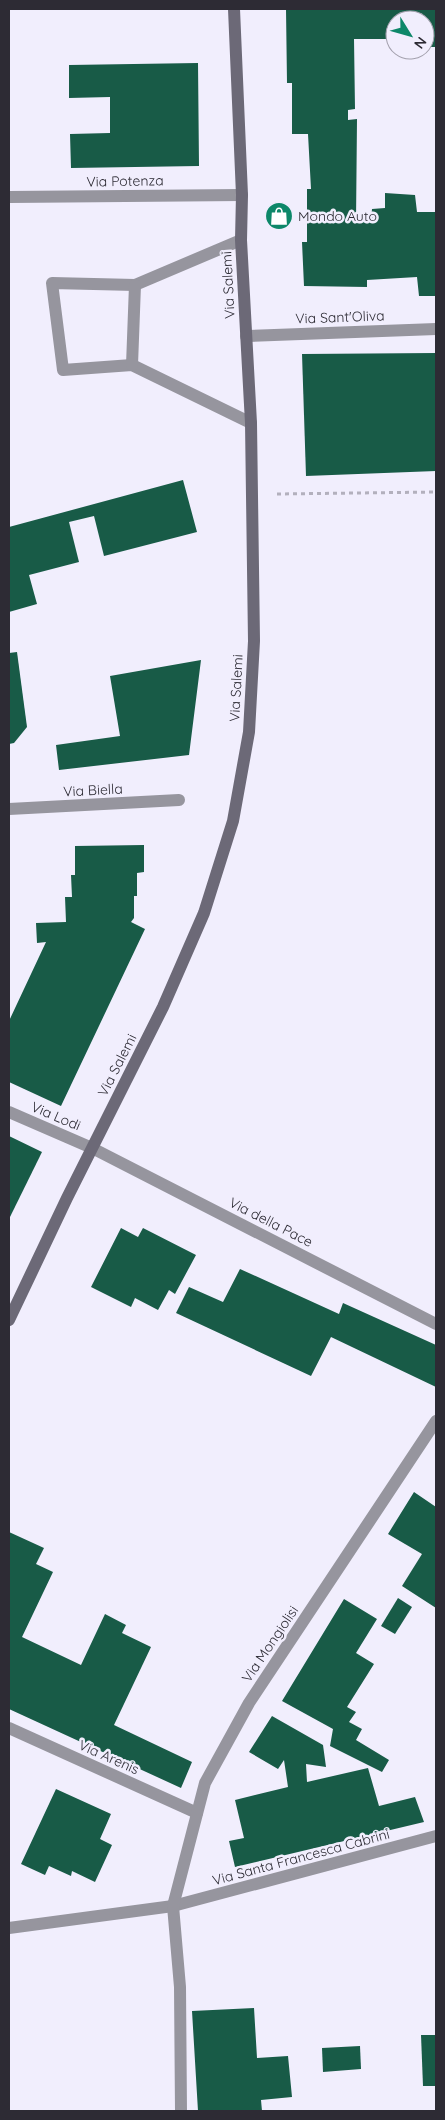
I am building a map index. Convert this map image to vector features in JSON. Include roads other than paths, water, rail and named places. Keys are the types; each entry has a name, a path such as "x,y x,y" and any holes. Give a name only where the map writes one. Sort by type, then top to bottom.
{"main road":[{"name":"Via Salemi","path":"9,1320 163,1006 200,921 233,821 249,732 254,641 251,423 241,240 242,195 234,9"}],"street":[{"name":"Via Potenza","path":"9,198 242,195"},
{"path":"241,240 135,284 52,283 63,370 132,365 251,423"},
{"path":"132,365 135,284"},
{"name":"Via Sant'Oliva","path":"246,336 436,329"},
{"name":"Via Biella","path":"9,809 179,800"},
{"name":"Via Lodi","path":"9,1112 92,1148"},
{"name":"Via della Pace","path":"92,1148 436,1324"},
{"name":"Via Mongiolisi","path":"181,2111 180,1987 173,1906 205,1783 249,1703 436,1421"},
{"name":"Via Arenis","path":"9,1728 197,1813"},
{"name":"Via Santa Francesca Cabrini","path":"9,1928 173,1906 436,1836"}],"place":[{"name":"Mondo Auto","path":"279,216"}]}
